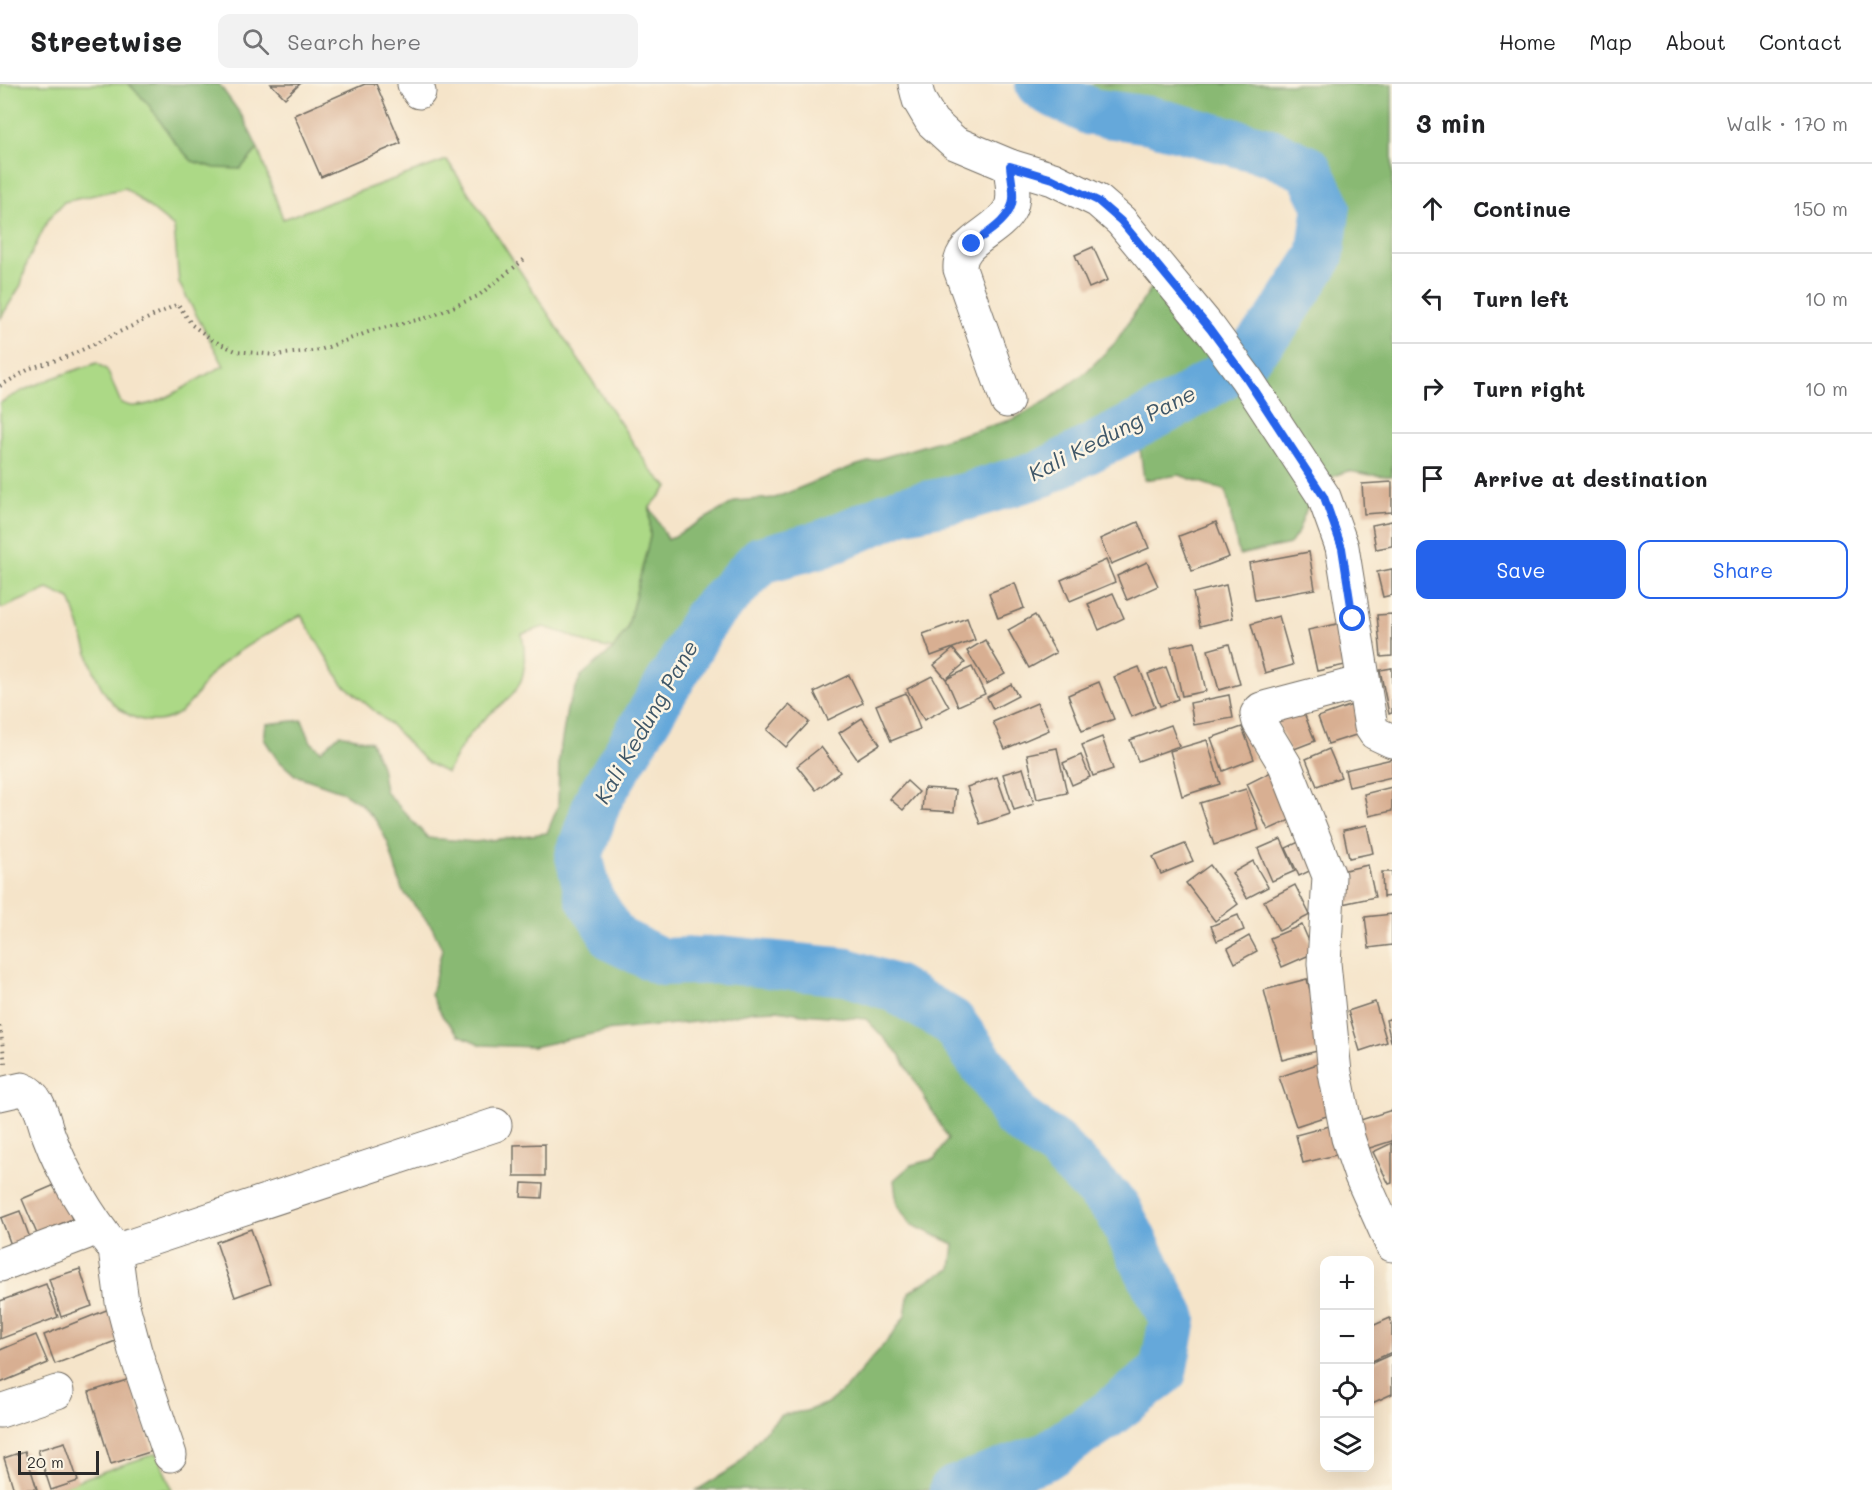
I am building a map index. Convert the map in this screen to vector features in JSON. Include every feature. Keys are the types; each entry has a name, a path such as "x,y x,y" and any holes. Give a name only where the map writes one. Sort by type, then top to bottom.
{"street":[{"path":"915,84 919,100 932,122 955,143 1010,166 1053,179 1098,201 1121,221 1210,329 1246,378 1324,497 1342,548 1371,727 1375,733 1392,741"},
{"path":"1007,401 960,269 960,260 967,249 995,227 1010,210 1013,199 1010,166"},
{"path":"1363,682 1261,709 1257,714 1259,722 1285,765 1329,876 1324,963 1335,1073 1354,1157 1392,1245"},
{"path":"3,1093 22,1089 31,1094 74,1186 115,1249 122,1302 135,1351 170,1455"},
{"path":"115,1249 124,1248 495,1125"},
{"path":"0,1265 86,1233"},
{"path":"0,1411 57,1392"}],"path":[{"path":"0,386 31,368 69,356 178,304 192,325 213,341 236,351 276,355 320,350 374,330 430,317 478,296 526,258"},
{"path":"0,1026 8,1076 3,1093"}],"green space":[{"path":"0,84 129,84 148,104 240,169 258,149 283,219 447,160 651,470 668,487 650,507 650,537 627,629 613,649 589,644 544,627 522,634 524,671 520,683 514,692 471,733 447,773 426,762 392,726 342,683 301,615 225,661 212,673 188,705 177,714 154,721 142,720 121,710 103,690 93,669 70,599 48,589 3,608 0,607 0,403 35,385 97,363 107,370 121,403 129,406 147,404 169,396 224,366 179,283 174,227 125,188 64,202 48,220 27,263 21,285 0,319"},
{"path":"129,84 219,84 244,119 258,149 240,169 215,168 192,161 176,144 148,104"},
{"path":"1057,84 1392,84 1392,476 1348,471 1336,475 1326,482 1310,500 1297,534 1290,544 1239,555 1226,491 1179,475 1144,480 1139,441 1244,375 1283,331 1330,260 1338,203 1316,162 1274,142 1152,110 1094,102"},
{"path":"1159,276 1231,359 1170,396 1039,463 962,487 898,501 822,533 756,551 697,613 673,658 589,796 569,855 579,901 607,946 659,972 727,970 845,981 890,998 945,1029 988,1089 1008,1124 1048,1152 1108,1214 1162,1321 1154,1367 1100,1408 1040,1448 935,1485 929,1490 697,1490 735,1467 781,1415 806,1411 828,1403 846,1388 892,1335 905,1316 909,1292 951,1269 954,1244 910,1224 897,1204 894,1180 911,1165 935,1159 948,1138 899,1054 866,1019 778,1010 754,1011 705,1021 605,1031 533,1047 482,1045 459,1035 443,1017 431,995 442,949 432,927 402,890 388,843 377,822 361,804 341,791 295,775 277,759 264,739 266,724 302,720 311,742 321,751 340,734 371,742 381,766 385,791 428,838 475,842 547,833 558,806 559,758 567,709 581,676 613,649 627,629 650,537 650,507 668,540 736,501 775,498 851,467 1014,419 1048,400 1086,372 1115,343"},
{"path":"157,1453 172,1490 50,1490"}],"building":[{"path":"271,84 300,84 285,98"},
{"path":"365,84 376,84 401,143 321,177 294,115"},
{"path":"1093,247 1108,280 1089,288 1075,255"},
{"path":"1392,482 1392,512 1364,514 1362,484"},
{"path":"1392,521 1392,546 1376,549 1372,525"},
{"path":"1138,522 1149,548 1111,564 1100,539"},
{"path":"1216,522 1229,557 1192,571 1179,536"},
{"path":"1309,552 1315,589 1255,600 1249,563"},
{"path":"1106,560 1115,582 1070,601 1061,580"},
{"path":"1147,562 1158,586 1127,600 1117,576"},
{"path":"1392,569 1392,595 1383,597 1377,572"},
{"path":"1015,583 1024,608 998,618 989,593"},
{"path":"1226,585 1233,618 1200,626 1193,593"},
{"path":"1113,593 1124,618 1099,630 1088,604"},
{"path":"1392,614 1392,656 1381,657 1377,615"},
{"path":"1035,615 1056,653 1029,668 1008,630"},
{"path":"1279,616 1293,665 1265,673 1251,624"},
{"path":"967,618 975,640 931,656 923,634"},
{"path":"1342,623 1350,664 1317,671 1308,630"},
{"path":"985,640 1005,674 987,684 967,651"},
{"path":"1195,642 1206,691 1182,696 1171,647"},
{"path":"1229,644 1240,684 1219,690 1208,650"},
{"path":"953,649 965,663 946,679 934,665"},
{"path":"972,667 985,694 958,706 946,679"},
{"path":"1139,667 1155,707 1131,717 1114,677"},
{"path":"1166,667 1178,699 1160,706 1148,674"},
{"path":"1392,668 1392,713 1389,714 1380,670"},
{"path":"849,675 863,703 828,720 814,692"},
{"path":"932,676 949,707 924,720 907,689"},
{"path":"1099,682 1114,719 1082,731 1068,695"},
{"path":"1011,684 1018,696 993,709 987,697"},
{"path":"906,693 920,729 891,741 876,705"},
{"path":"1229,695 1233,718 1194,725 1190,703"},
{"path":"1037,703 1049,730 1005,749 993,722"},
{"path":"1355,704 1365,732 1328,744 1318,717"},
{"path":"789,705 809,722 786,747 767,730"},
{"path":"1302,708 1315,741 1289,751 1276,719"},
{"path":"862,718 880,744 857,759 839,733"},
{"path":"1171,725 1179,746 1138,761 1130,740"},
{"path":"1242,727 1254,759 1223,771 1211,738"},
{"path":"1102,737 1113,769 1093,776 1082,745"},
{"path":"1207,740 1220,784 1182,796 1170,751"},
{"path":"821,747 840,772 816,790 797,766"},
{"path":"1057,748 1067,793 1037,799 1027,754"},
{"path":"1329,749 1341,777 1317,786 1306,759"},
{"path":"1081,755 1090,777 1072,785 1063,763"},
{"path":"1392,759 1392,777 1349,787 1345,770"},
{"path":"1023,768 1034,804 1014,810 1003,774"},
{"path":"1277,769 1299,816 1268,830 1247,784"},
{"path":"997,777 1010,814 980,824 967,787"},
{"path":"907,781 919,792 903,810 890,799"},
{"path":"1392,787 1392,811 1369,816 1364,794"},
{"path":"924,788 956,790 954,812 922,810"},
{"path":"1246,789 1259,830 1214,845 1200,803"},
{"path":"1367,825 1373,853 1349,858 1343,830"},
{"path":"1281,839 1295,871 1272,881 1258,849"},
{"path":"1305,839 1318,867 1299,876 1286,848"},
{"path":"1185,844 1193,861 1161,874 1153,857"},
{"path":"1253,861 1268,887 1247,898 1232,873"},
{"path":"1210,865 1238,904 1215,921 1186,883"},
{"path":"1368,865 1375,897 1342,904 1336,872"},
{"path":"1382,872 1392,872 1392,896 1383,897"},
{"path":"1295,885 1310,915 1279,931 1264,901"},
{"path":"1392,914 1392,945 1369,948 1365,917"},
{"path":"1238,915 1244,930 1217,941 1211,926"},
{"path":"1302,925 1314,953 1282,967 1270,938"},
{"path":"1249,936 1257,951 1235,963 1228,948"},
{"path":"1307,979 1325,1049 1282,1060 1264,990"},
{"path":"1375,1002 1387,1042 1360,1051 1348,1011"},
{"path":"1392,1018 1392,1040 1391,1041 1386,1020"},
{"path":"1320,1063 1336,1113 1296,1126 1279,1077"},
{"path":"1392,1110 1392,1141 1357,1152 1348,1124"},
{"path":"1337,1124 1344,1153 1303,1163 1296,1135"},
{"path":"1392,1143 1392,1183 1389,1184 1373,1152"},
{"path":"545,1144 545,1176 514,1176 514,1145"},
{"path":"522,1183 543,1184 542,1198 521,1197"},
{"path":"57,1184 72,1219 37,1234 22,1199"},
{"path":"20,1211 30,1238 11,1245 1,1218"},
{"path":"251,1229 270,1284 235,1297 216,1242"},
{"path":"80,1269 92,1306 61,1317 49,1279"},
{"path":"46,1284 58,1317 0,1339 0,1301"},
{"path":"114,1307 126,1337 55,1364 44,1335"},
{"path":"1390,1318 1392,1323 1392,1352 1374,1360 1374,1325"},
{"path":"36,1335 48,1363 0,1383 0,1350"},
{"path":"1392,1354 1392,1394 1374,1402 1374,1364"},
{"path":"130,1379 153,1451 111,1464 89,1392"},
{"path":"65,1442 78,1481 51,1490 38,1450"},
{"path":"25,1451 37,1489 14,1490 4,1458"}],"waterway":[{"name":"Kali Kedung Pane","path":"953,1490 1045,1457 1106,1416 1163,1372 1173,1319 1117,1208 1054,1144 1016,1117 997,1084 952,1022 894,988 847,972 727,960 662,962 615,939 589,897 579,856 598,800 705,619 761,560 825,543 901,510 965,497 1043,473 1175,405 1237,367 1275,325 1320,256 1327,206 1309,170 1270,152 1150,120 1091,112 1046,90 1039,84"}],"route":[{"path":"972,244 995,227 1010,210 1013,199 1010,166 1053,179 1098,201 1121,221 1210,329 1246,378 1324,497 1342,548 1353,619"}]}
